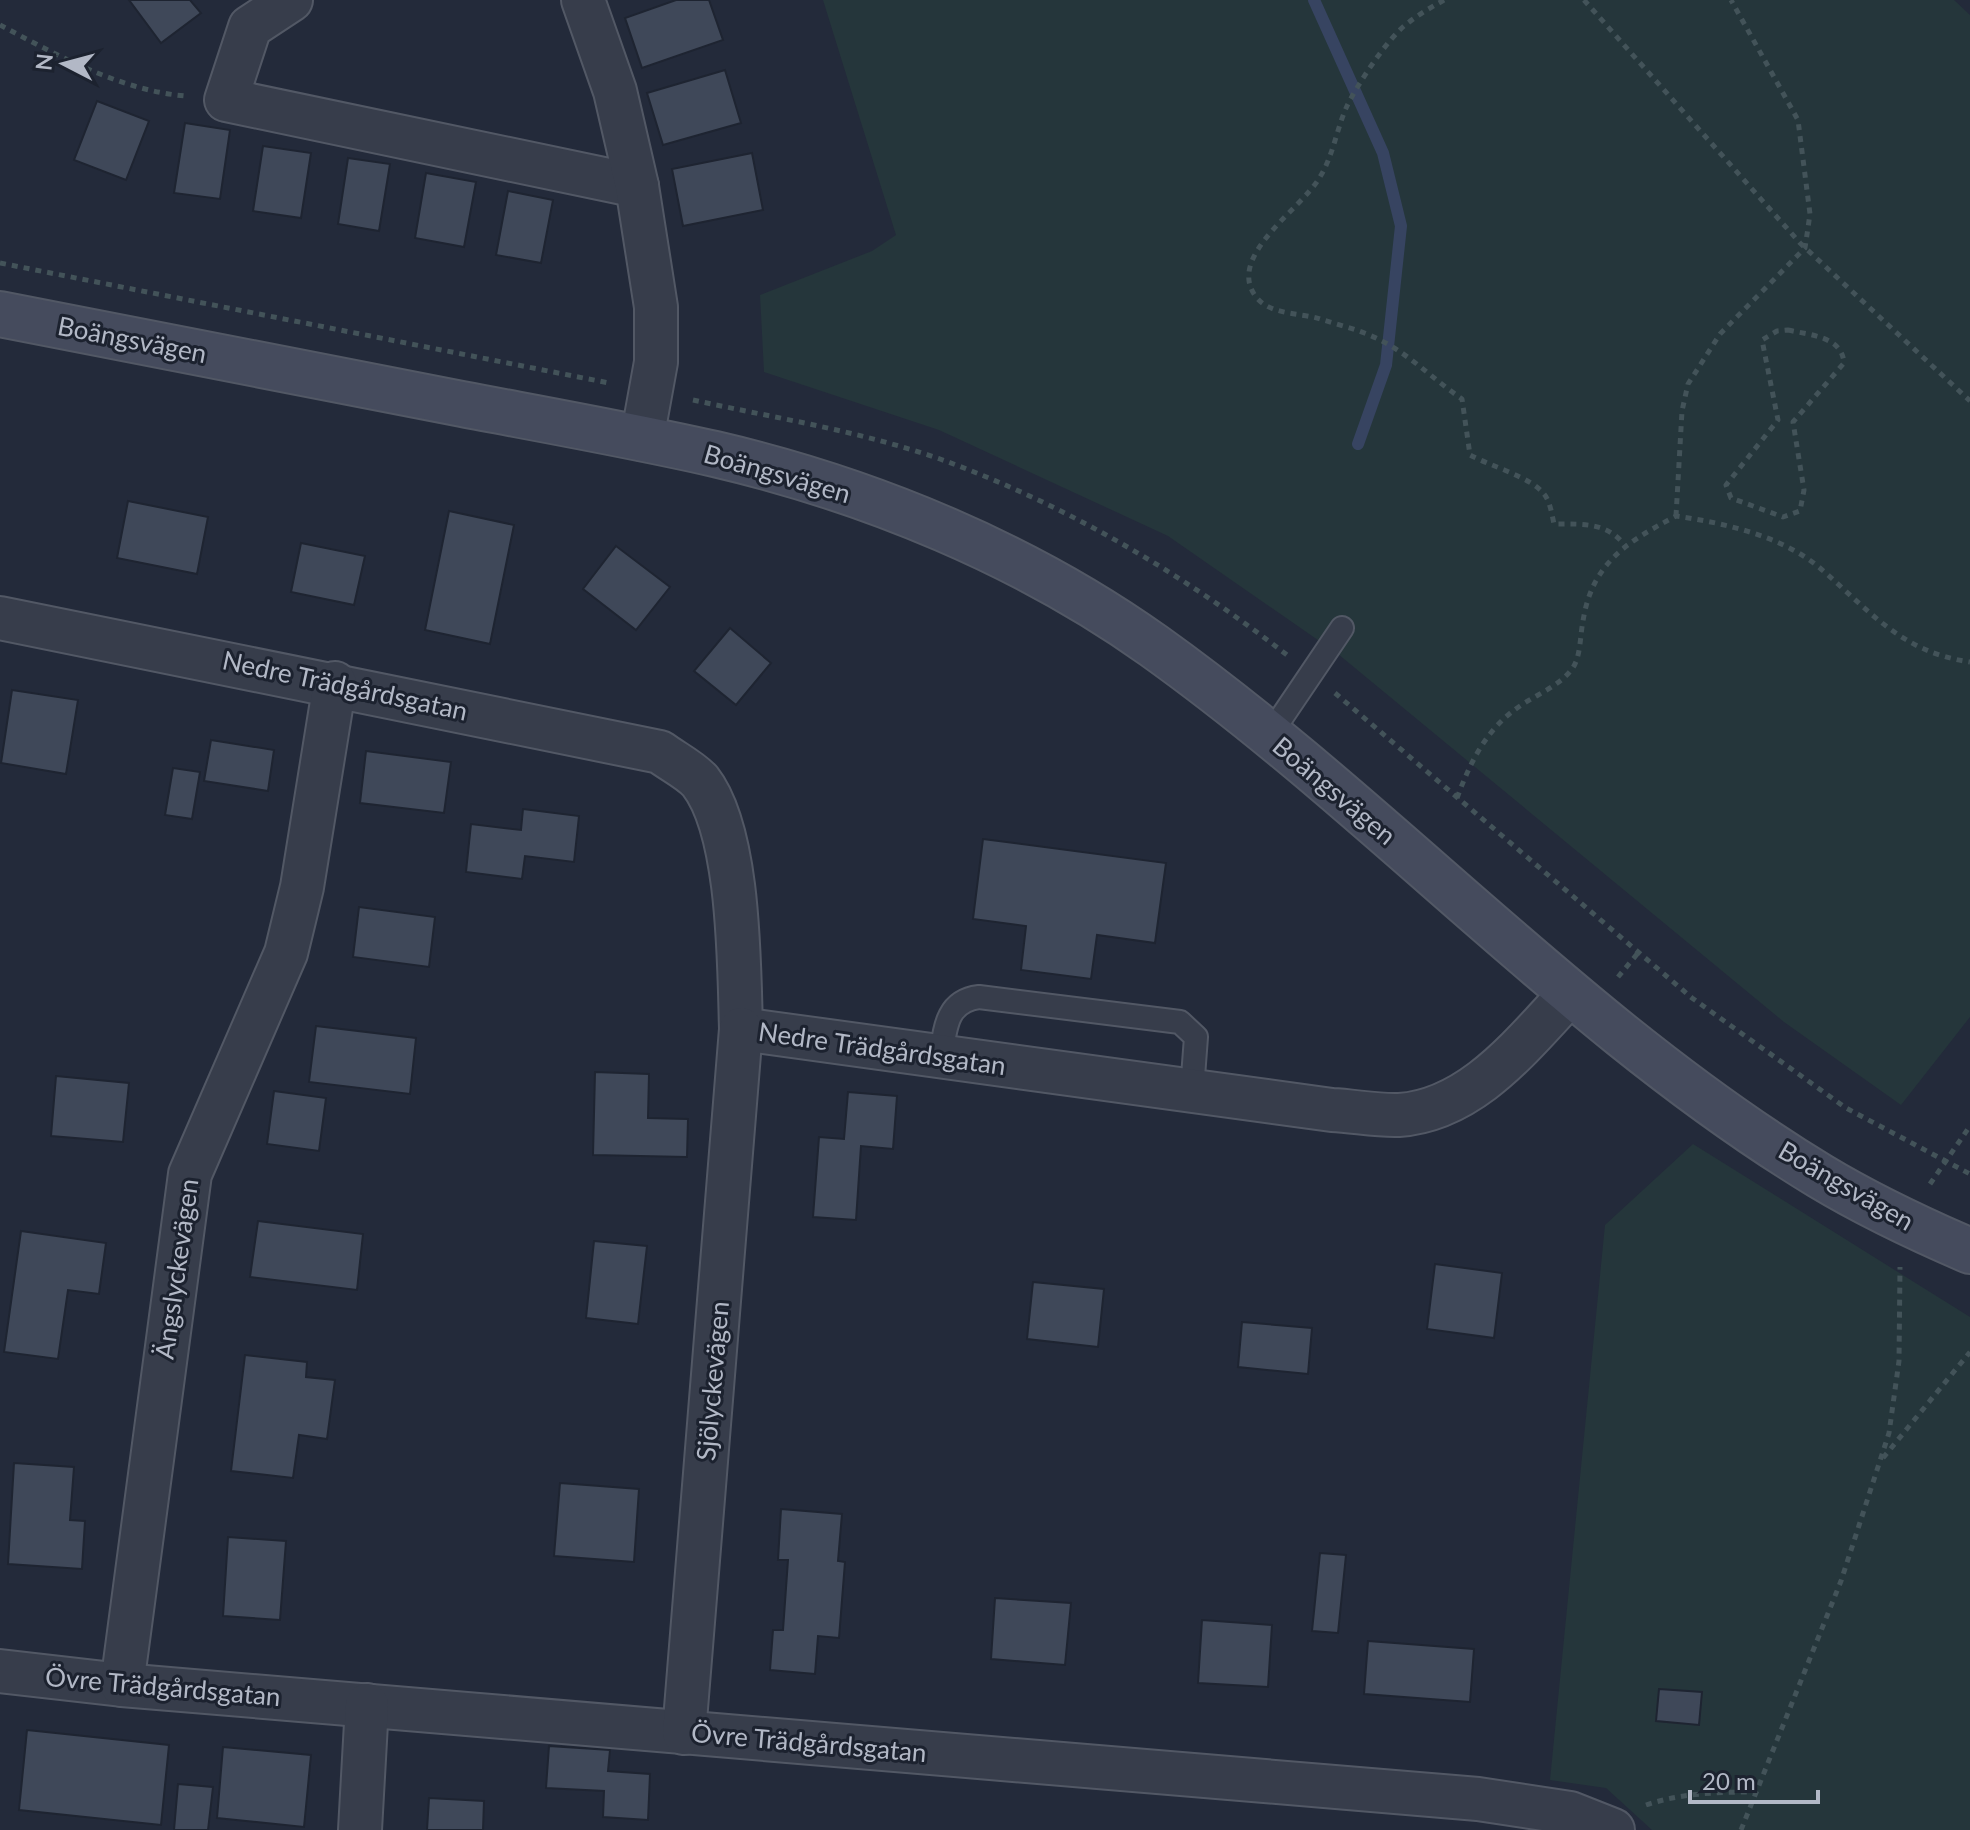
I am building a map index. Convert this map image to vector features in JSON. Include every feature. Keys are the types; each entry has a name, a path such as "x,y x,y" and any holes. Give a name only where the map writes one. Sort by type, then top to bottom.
{"street":[{"path":"291,0 250,27 226,100 637,186"},
{"path":"583,0 615,91 637,186 656,307 656,362 642,439"},
{"name":"Boängsvägen","path":"0,314 720,455 915,517 981,547 1086,603 1153,645 1269,736 1570,994 1734,1119 1821,1177 1910,1225 1970,1251"},
{"name":"Nedre Trädgårdsgatan","path":"0,618 335,683 660,752 699,780 720,822 733,889 741,1029 1400,1115 1449,1103 1498,1069 1570,994"},
{"name":"Ängslyckevägen","path":"122,1685 190,1174 209,1123 286,953 302,887 335,683"},
{"name":"Sjölyckevägen","path":"684,1733 741,1029"},
{"name":"Övre Trädgårdsgatan","path":"0,1671 122,1685 1478,1799 1570,1813 1612,1828"},
{"path":"360,1830 367,1705"}],"lane":[{"path":"1269,736 1342,628"},
{"path":"941,1057 946,1023 952,1008 965,999 979,997 1180,1022 1196,1037 1192,1090"}],"path":[{"path":"1444,0 1405,24 1363,81 1347,106 1319,179 1287,219 1265,237 1253,255 1248,276 1253,293 1263,304 1379,339 1406,357 1462,399 1470,455 1531,482 1546,495 1554,524 1595,525 1615,533 1626,547"},
{"path":"1584,0 1805,248 1970,401"},
{"path":"1676,516 1681,474 1682,411 1688,384 1720,334 1805,248 1810,214 1798,120 1731,0"},
{"path":"0,25 132,86 226,100"},
{"path":"1788,330 1831,341 1844,355 1840,370 1801,415 1793,422 1804,490 1800,511 1783,517 1731,498 1726,490 1729,477 1778,420 1762,340 1777,331 1788,330"},
{"path":"1457,798 1467,771 1498,722 1563,681 1576,665 1587,593 1607,562 1676,516 1742,530 1776,543 1819,567 1844,593 1915,647 1948,659 1970,662"},
{"path":"1741,1830 1818,1640 1889,1433 1899,1361 1899,1256 1910,1225 1942,1162 1970,1126"},
{"path":"1880,1462 1970,1352"},
{"path":"1612,1828 1636,1808 1665,1798 1718,1792 1756,1792"}],"shaded area":[{"path":"823,0 1954,0 1970,15 1970,1017 1901,1105 1784,1022 1338,654 1168,536 939,430 764,372 760,295 872,251 896,235"},
{"path":"1693,1144 1970,1317 1970,1830 1652,1830 1606,1788 1550,1780 1605,1225"}],"building":[{"path":"129,0 190,0 201,13 161,43"},
{"path":"676,0 709,0 723,40 642,68 625,18"},
{"path":"725,70 741,123 663,145 647,93"},
{"path":"97,101 149,121 126,180 74,160"},
{"path":"185,123 230,130 220,199 174,193"},
{"path":"263,146 311,153 301,218 253,211"},
{"path":"752,153 763,210 683,226 672,169"},
{"path":"348,158 390,164 379,231 338,224"},
{"path":"426,173 476,182 464,247 415,238"},
{"path":"508,191 553,200 541,263 496,255"},
{"path":"128,501 208,517 197,574 117,558"},
{"path":"449,511 514,525 490,644 425,630"},
{"path":"301,543 365,556 354,605 291,592"},
{"path":"616,546 670,587 636,630 583,589"},
{"path":"730,628 771,663 736,705 694,671"},
{"path":"12,690 78,700 66,774 1,763"},
{"path":"211,740 274,750 268,791 204,781"},
{"path":"366,751 451,762 444,813 360,803"},
{"path":"173,768 200,772 192,819 165,815"},
{"path":"523,809 579,816 574,862 525,856 522,879 466,872 471,824 521,830"},
{"path":"983,839 1166,863 1155,943 1097,935 1091,979 1021,970 1026,926 973,919"},
{"path":"359,907 435,917 429,967 353,957"},
{"path":"316,1026 416,1038 410,1094 309,1082"},
{"path":"595,1072 649,1074 648,1118 688,1119 687,1157 593,1155"},
{"path":"56,1076 129,1083 123,1142 51,1136"},
{"path":"274,1091 326,1098 319,1151 267,1144"},
{"path":"848,1092 897,1096 893,1149 861,1146 856,1220 813,1217 819,1137 844,1139"},
{"path":"258,1221 363,1234 357,1290 250,1277"},
{"path":"21,1231 106,1243 99,1294 68,1290 58,1359 4,1352"},
{"path":"594,1241 647,1246 638,1324 586,1318"},
{"path":"1435,1264 1502,1273 1494,1338 1427,1329"},
{"path":"1033,1282 1104,1289 1098,1347 1027,1339"},
{"path":"1242,1322 1312,1328 1308,1374 1238,1367"},
{"path":"245,1355 307,1362 306,1377 335,1380 327,1439 299,1435 293,1478 231,1471"},
{"path":"14,1463 74,1467 70,1520 85,1521 82,1569 8,1564"},
{"path":"560,1483 639,1489 634,1562 554,1556"},
{"path":"781,1509 842,1514 838,1561 845,1562 839,1638 818,1636 815,1674 770,1670 773,1630 783,1630 788,1560 778,1560"},
{"path":"228,1537 286,1541 280,1620 223,1616"},
{"path":"1320,1553 1346,1555 1338,1633 1312,1631"},
{"path":"995,1598 1071,1603 1065,1665 991,1659"},
{"path":"1202,1620 1272,1625 1268,1687 1198,1683"},
{"path":"1368,1641 1474,1649 1470,1702 1364,1694"},
{"path":"1659,1689 1702,1692 1699,1725 1656,1721"},
{"path":"27,1730 169,1745 161,1825 19,1810"},
{"path":"549,1746 610,1750 608,1771 650,1774 648,1820 603,1817 604,1791 546,1788"},
{"path":"223,1747 311,1755 304,1827 217,1818"},
{"path":"178,1784 213,1787 208,1830 174,1830"},
{"path":"429,1798 484,1801 483,1830 427,1830"}],"waterway":[{"path":"1314,0 1383,153 1401,226 1386,365 1358,444"}]}
